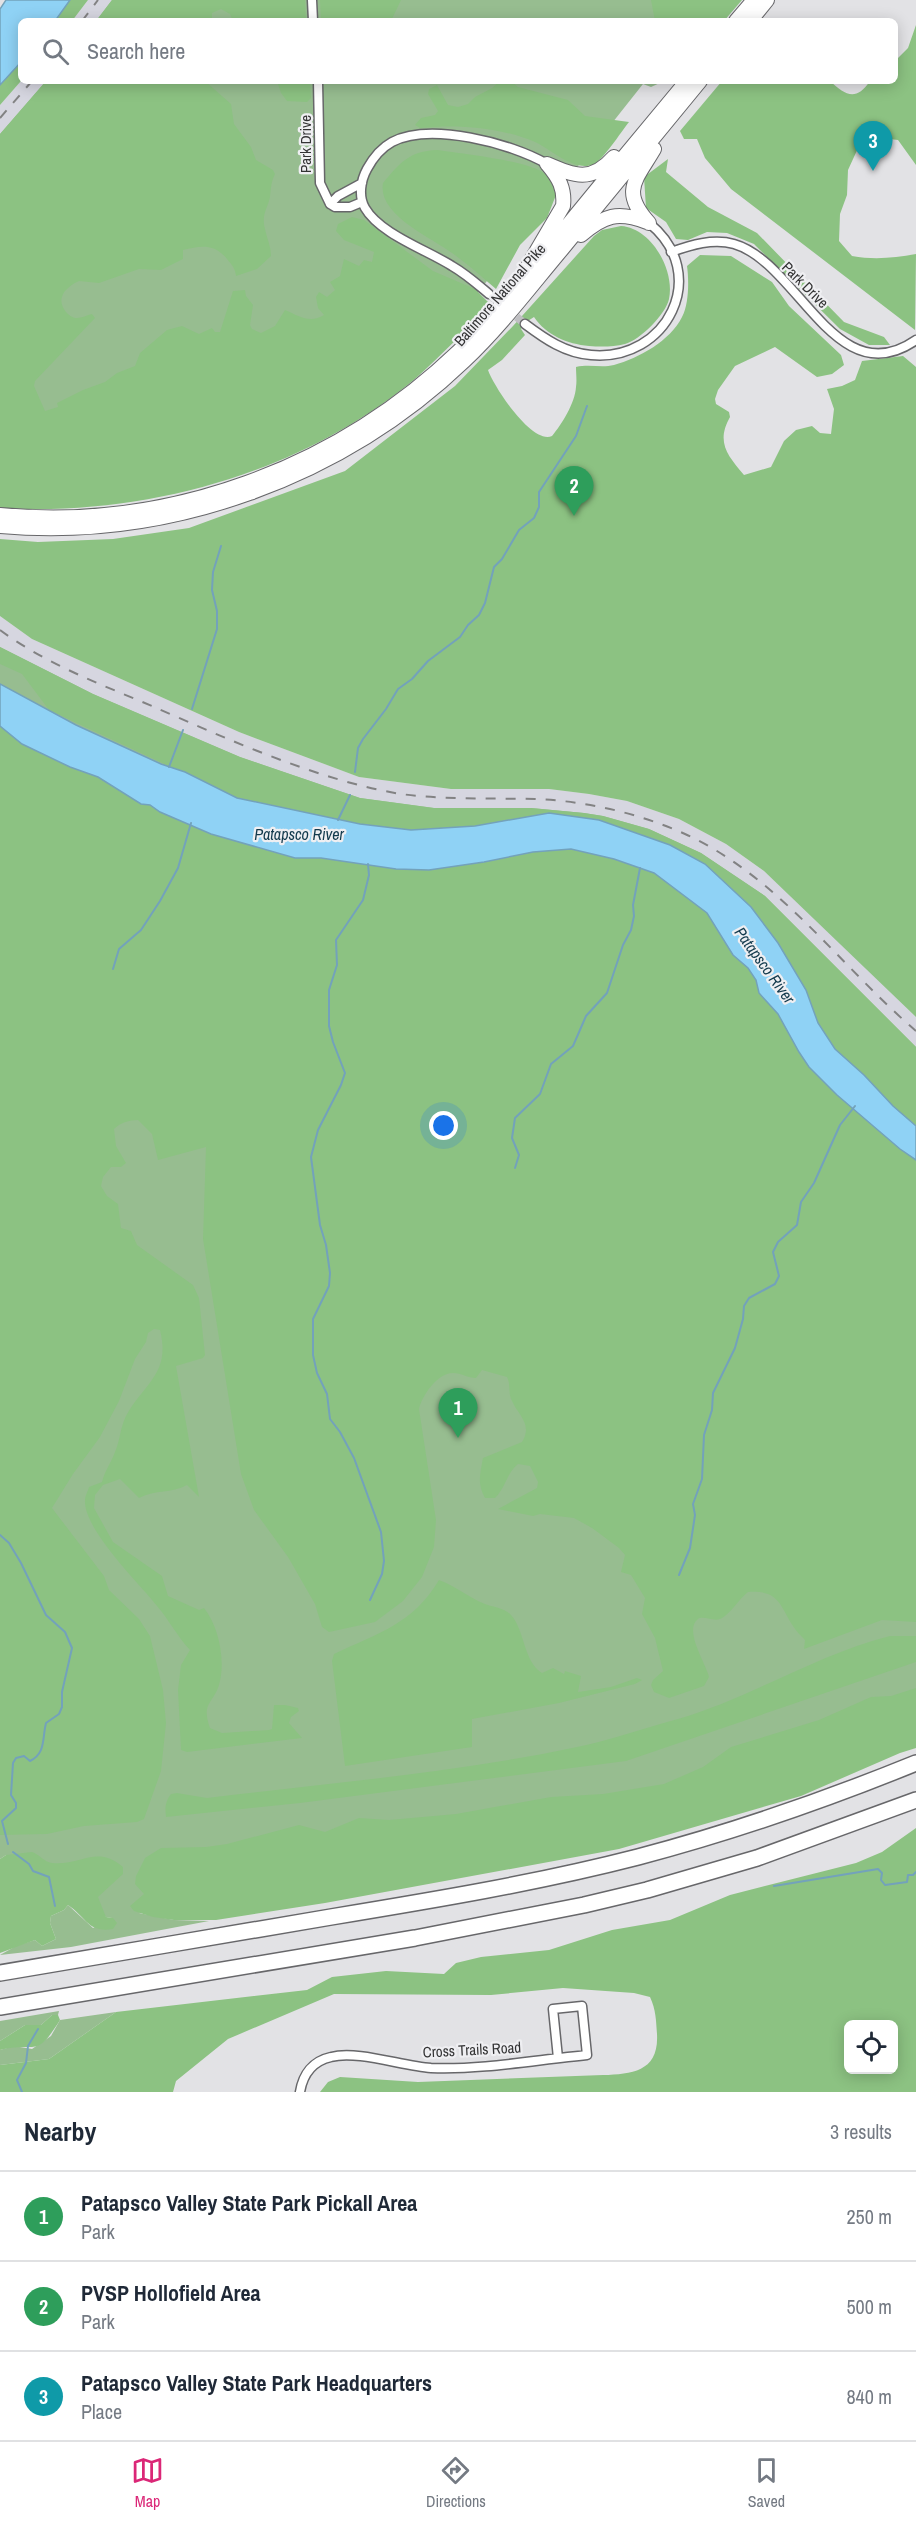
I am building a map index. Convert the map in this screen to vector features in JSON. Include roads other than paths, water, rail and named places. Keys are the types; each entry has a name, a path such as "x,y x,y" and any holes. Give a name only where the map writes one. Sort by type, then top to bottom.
{"highway":[{"path":"0,1973 408,1904 577,1871 638,1857 745,1826 916,1763"},
{"path":"0,2007 435,1934 584,1905 757,1858 916,1800"}],"main road":[{"path":"739,18 754,0"},
{"path":"752,18 767,0"},
{"name":"Baltimore National Pike","path":"0,515 106,516 150,509 219,493 292,465 362,427 423,383 475,335 684,84"},
{"name":"Baltimore National Pike","path":"0,526 61,528 138,522 216,504 290,477 355,444 429,392 489,336 698,84"},
{"path":"649,223 634,203 632,188 639,172 677,110"},
{"path":"547,164 582,176 597,172 633,134 661,112"},
{"path":"522,280 533,253 562,206 564,196 562,186 557,175 547,164"},
{"path":"550,263 600,220 614,216 626,216 649,223"}],"street":[{"path":"312,0 313,18"},
{"name":"Park Drive","path":"318,84 318,175 330,204"},
{"path":"489,294 451,266 378,223 370,215 362,202 362,183 366,171 381,150 390,143 412,135 436,134 473,139 520,151 547,164"},
{"path":"362,183 338,196 330,204 342,208 362,202"},
{"path":"525,324 558,346 581,353 616,354 637,346 663,325 675,307 680,279 671,252 661,235 649,223"},
{"name":"Park Drive","path":"671,252 711,242 728,243 745,248 762,260 840,340 856,350 873,353 891,351 916,340"},
{"name":"Cross Trails Road","path":"300,2092 310,2067 339,2055 413,2066 449,2068 558,2058 586,2055 582,2006 554,2009 558,2058"}],"water":[{"path":"6,0 70,0 57,18 18,18 18,65 0,85 0,9"},
{"name":"Patapsco River","path":"0,684 76,725 161,764 185,772 237,798 360,824 411,830 475,826 549,813 599,820 670,845 705,864 751,907 778,943 806,990 818,1023 835,1049 916,1126 916,1160 837,1095 809,1067 778,1014 759,993 756,980 748,968 733,955 707,913 654,873 614,859 571,849 533,852 429,870 396,869 321,858 295,858 211,834 160,812 150,805 141,804 98,777 70,767 22,744 0,726"}],"waterway":[{"path":"355,772 358,748 398,689 412,679 428,661 460,637 479,615 485,603 494,567 502,559 519,530 534,518 539,507 539,492 576,436 587,406"},
{"path":"192,709 217,629 217,611 212,590 213,572 221,546"},
{"path":"169,767 183,730"},
{"path":"338,820 350,795"},
{"path":"113,969 119,949 141,930 178,868 191,823"},
{"path":"368,864 369,875 363,900 336,940 337,965 329,990 329,1026 345,1073 318,1130 311,1157 320,1225 330,1273 329,1286 313,1319 313,1355 317,1373 327,1394 330,1419 354,1458 381,1532 384,1561 382,1574 370,1600"},
{"path":"515,1168 519,1155 512,1138 515,1118 540,1094 551,1064 573,1046 586,1016 607,993 623,945 631,930 640,868"},
{"path":"679,1575 690,1548 695,1515 693,1504 702,1479 704,1435 712,1410 713,1393 735,1348 744,1306 749,1298 775,1284 779,1276 773,1252 778,1242 797,1225 801,1202 814,1183 840,1125 855,1106"},
{"path":"0,1535 9,1543 21,1563 46,1615 65,1632 72,1648 62,1692 62,1707 59,1714 46,1723 39,1754 30,1761 24,1756 16,1758 13,1763 11,1795 16,1808 2,1821 8,1844"},
{"path":"13,1852 29,1864 33,1871 49,1877 55,1906"},
{"path":"774,1886 878,1869 882,1873 881,1880 885,1885 907,1882 908,1875 916,1872"},
{"path":"22,2092 17,2080 26,2063 28,2046 38,2029"}],"tunnel":[{"path":"489,294 525,324"}],"railway":[{"path":"84,18 98,0"},
{"path":"0,118 29,84"},
{"path":"0,630 36,653 93,681 274,758 338,779 370,788 418,796 535,799 592,805 630,814 685,834 719,852 779,898 916,1031"}],"place":[{"name":"Patapsco Valley State Park Headquarters","path":"873,171"},
{"name":"PVSP Hollofield Area","path":"574,516"},
{"name":"Patapsco Valley State Park Pickall Area","path":"458,1438"}]}
